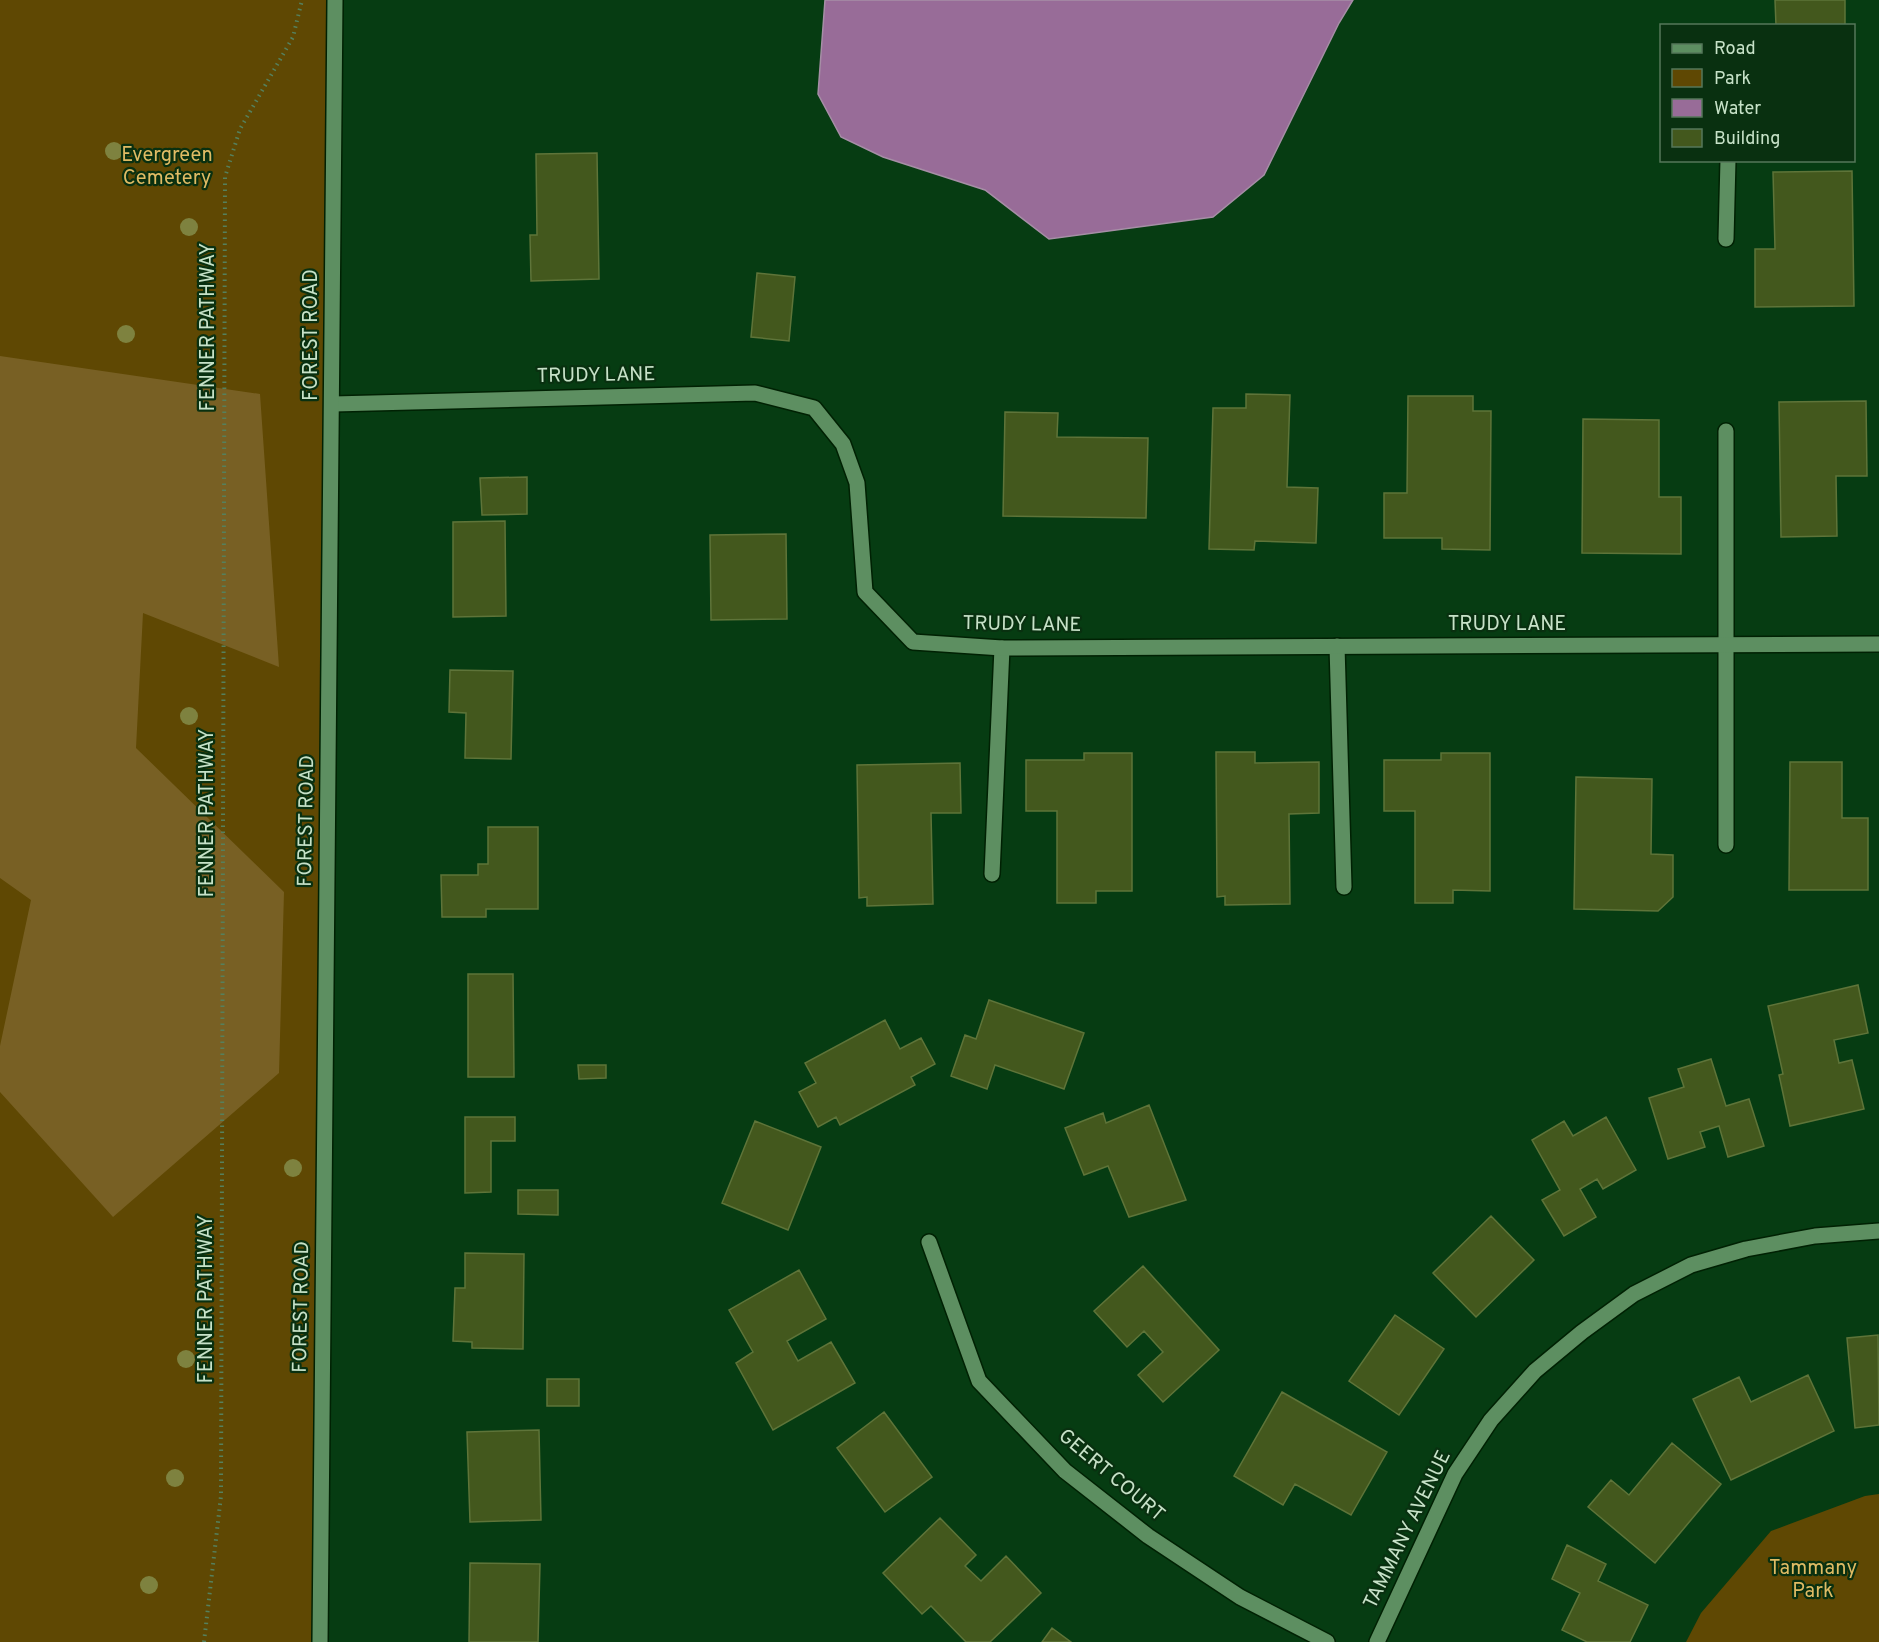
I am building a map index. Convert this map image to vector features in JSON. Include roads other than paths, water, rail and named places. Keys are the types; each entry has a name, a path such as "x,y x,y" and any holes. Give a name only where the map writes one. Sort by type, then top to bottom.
{"street":[{"name":"FOREST ROAD","path":"320,1642 335,0"},
{"path":"1726,239 1728,162"},
{"name":"TRUDY LANE","path":"333,404 755,393 814,408 843,444 857,483 865,592 914,642 1002,648 1879,644"},
{"path":"1726,431 1726,845"},
{"path":"1337,646 1344,887"},
{"path":"992,874 1002,648"},
{"name":"TAMMANY AVENUE","path":"1377,1642 1455,1474 1491,1420 1535,1371 1582,1332 1634,1294 1691,1265 1746,1249 1815,1236 1879,1231"},
{"name":"GEERT COURT","path":"929,1242 979,1381 1065,1471 1157,1543 1240,1597 1327,1642"}],"water":[{"path":"825,0 1353,0 1339,23 1264,175 1213,217 1049,239 985,190 883,157 841,137 818,94"}],"park label":[{"name":"Evergreen Cemetery","path":"167,168"},
{"name":"Tammany Park","path":"1813,1580"}]}
